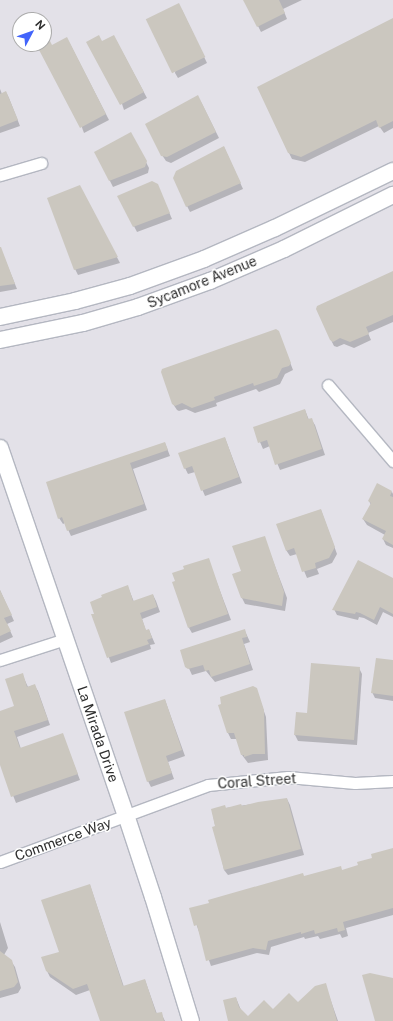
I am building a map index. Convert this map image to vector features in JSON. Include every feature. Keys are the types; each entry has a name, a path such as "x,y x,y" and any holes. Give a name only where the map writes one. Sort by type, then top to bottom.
{"main road":[{"name":"Sycamore Avenue","path":"0,317 75,301 130,286 204,259 275,228 393,171"},
{"name":"Sycamore Avenue","path":"0,340 90,321 138,307 210,281 284,249 393,195"},
{"name":"La Mirada Drive","path":"0,448 154,897 190,1021"}],"street":[{"path":"0,175 42,163"},
{"path":"328,384 393,461"},
{"path":"0,660 65,639"},
{"name":"Coral Street","path":"126,815 208,785 241,780 288,777 355,783 393,781"},
{"name":"Commerce Way","path":"0,862 126,815"}],"shaded area":[{"path":"0,0 393,0 393,1021 0,1021"}],"building":[{"path":"243,0 279,0 285,13 257,27"},
{"path":"179,3 205,57 172,73 146,19"},
{"path":"393,18 393,121 379,128 376,120 301,157 288,153 257,87"},
{"path":"99,35 102,41 114,35 144,92 120,105 86,42"},
{"path":"67,37 106,114 80,128 40,52 52,52 52,45"},
{"path":"6,91 18,120 0,127 0,94"},
{"path":"198,95 216,132 167,157 161,156 145,124"},
{"path":"131,132 147,161 145,167 109,181 94,152"},
{"path":"224,146 241,183 186,207 173,178 176,171"},
{"path":"152,181 158,184 170,213 133,227 117,196"},
{"path":"80,185 118,257 74,270 47,198"},
{"path":"1,247 15,284 0,286"},
{"path":"393,271 393,315 366,327 369,334 350,342 340,338 333,342 330,340 316,309 317,306"},
{"path":"276,329 279,331 291,363 289,366 282,368 277,378 254,386 253,383 214,397 215,400 192,408 182,403 175,406 172,404 161,372 162,369"},
{"path":"305,409 308,419 312,418 322,449 275,465 267,440 258,443 253,427"},
{"path":"225,437 239,477 201,491 192,466 184,469 178,453"},
{"path":"165,442 168,450 130,463 144,504 67,531 62,517 58,519 46,482"},
{"path":"377,483 392,491 390,496 393,497 393,545 382,539 386,531 362,519 371,503 368,501"},
{"path":"321,509 335,547 329,558 315,563 316,568 302,572 294,548 286,551 276,524"},
{"path":"265,536 284,592 282,606 241,598 232,574 241,571 232,546"},
{"path":"209,558 228,614 188,628 172,582 175,581 172,573 184,569 183,566"},
{"path":"358,560 393,578 393,614 380,607 374,620 356,612 355,614 332,610"},
{"path":"128,585 133,601 153,594 157,607 140,613 146,630 149,629 152,638 147,640 149,644 107,658 91,614 94,614 90,602 102,597 101,595"},
{"path":"0,590 12,615 4,618 11,631 0,636"},
{"path":"245,629 247,637 242,638 250,664 211,677 209,670 205,671 203,665 188,669 185,667 180,650"},
{"path":"376,658 393,660 393,696 371,693"},
{"path":"311,663 360,667 354,740 294,735 296,712 307,713"},
{"path":"23,673 27,687 35,684 48,720 14,731 20,748 63,733 78,774 11,797 0,765 0,711 14,706 5,679"},
{"path":"253,686 257,688 264,710 265,754 253,754 244,757 244,755 241,755 234,733 227,733 218,705 221,704 220,697"},
{"path":"165,699 182,750 166,756 172,773 147,782 124,712"},
{"path":"287,798 301,849 224,870 212,827 215,826 211,809 225,805 226,808 241,804 242,806"},
{"path":"393,848 393,908 343,922 345,930 338,932 337,928 315,934 314,930 301,934 301,932 268,941 266,950 253,948 206,961 197,925 194,926 189,908 209,903 208,900 303,873 304,876 341,866 342,870 358,865 357,862 372,858 371,854"},
{"path":"90,884 123,986 145,979 156,1013 162,1012 164,1021 100,1021 87,984 73,989 46,971 41,957 59,952 41,900"},
{"path":"0,951 12,960 18,982 14,987 0,991"},
{"path":"370,973 393,978 393,1021 375,1021 362,975"},
{"path":"326,983 337,1021 228,1021 223,1000 236,997 239,1007 248,1016 264,1000 273,1009 289,993 298,1002 315,986"}]}
